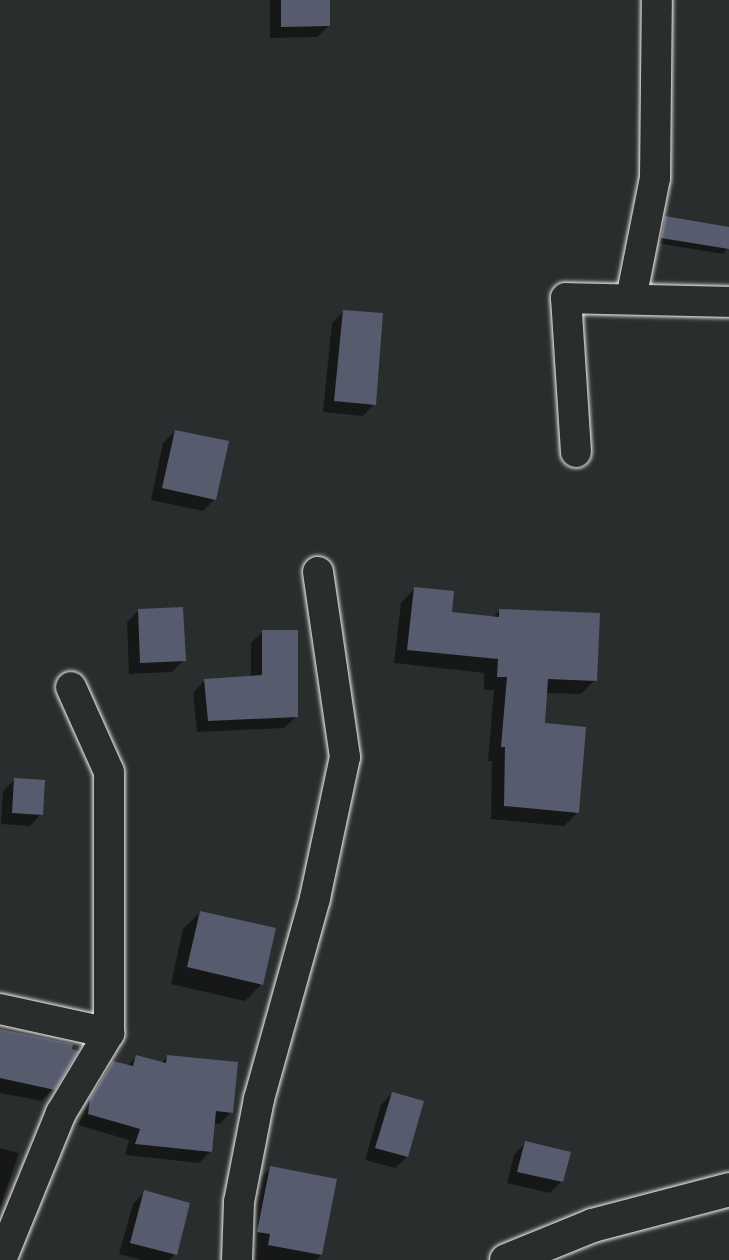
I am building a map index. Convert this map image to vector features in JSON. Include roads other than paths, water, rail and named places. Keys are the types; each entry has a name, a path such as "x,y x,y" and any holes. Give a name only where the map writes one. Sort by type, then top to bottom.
{"street":[{"path":"631,299 655,178 657,0"},
{"path":"576,452 566,298 729,302"},
{"path":"237,1260 239,1202 259,1099 315,898 345,757 318,572"},
{"path":"1,1260 61,1113 109,1033 110,772 71,687"},
{"path":"0,1009 109,1033"},
{"path":"506,1260 592,1225 729,1189"}]}
